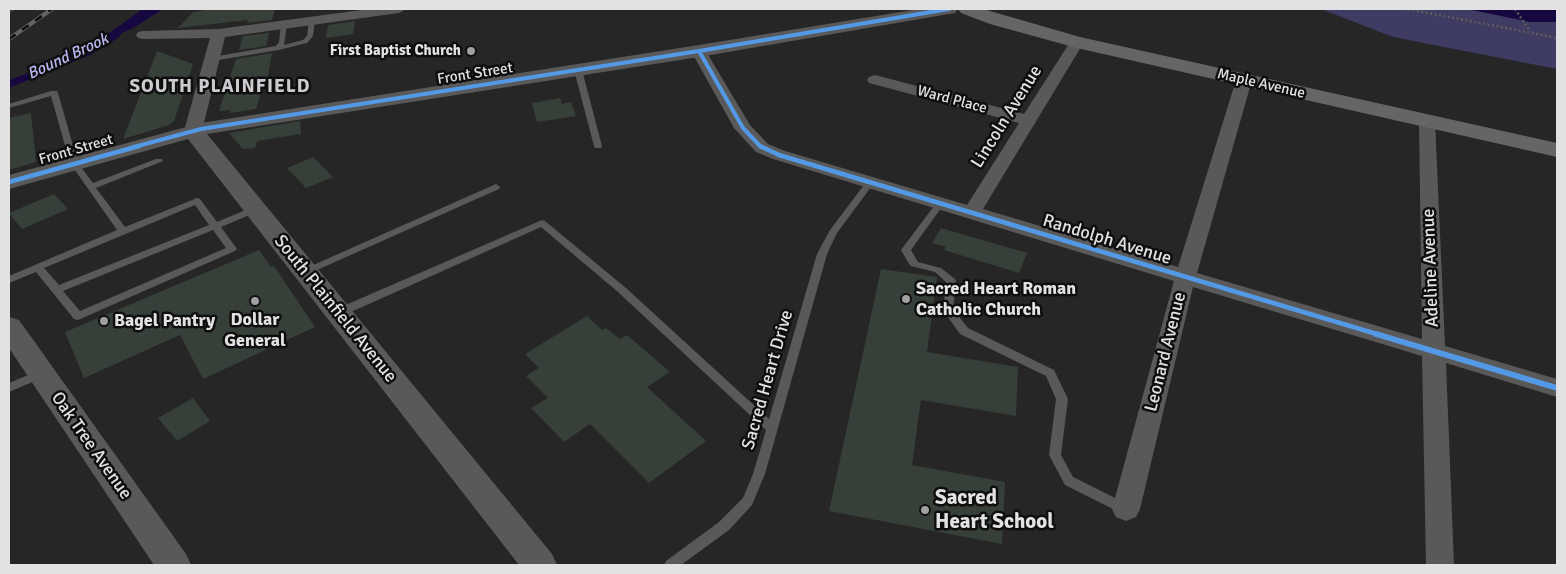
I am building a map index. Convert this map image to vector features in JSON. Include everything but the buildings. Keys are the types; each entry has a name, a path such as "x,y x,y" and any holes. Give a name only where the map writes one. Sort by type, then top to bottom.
{"main road":[{"name":"Maple Avenue","path":"967,9 997,20 1077,42 1557,150"}],"street":[{"path":"143,35 219,33 369,11 399,9"},
{"name":"Front Street","path":"9,182 193,132 242,122 699,51 949,9"},
{"path":"193,132 219,33"},
{"name":"Lincoln Avenue","path":"971,213 1077,42"},
{"name":"Randolph Avenue","path":"699,51 743,128 762,148 779,155 1557,388"},
{"name":"Ward Place","path":"875,80 1028,120"},
{"name":"Leonard Avenue","path":"1126,509 1185,277 1244,80"},
{"name":"Adeline Avenue","path":"1427,121 1440,565"},
{"name":"South Plainfield Avenue","path":"193,132 540,565"},
{"name":"Oak Tree Avenue","path":"9,327 174,565"}],"lane":[{"path":"212,59 305,42 310,36 312,20"},
{"path":"279,48 282,42 284,24"},
{"path":"578,70 598,146"},
{"path":"9,106 54,93 74,163 123,231"},
{"path":"91,187 160,161"},
{"name":"Sacred Heart Drive","path":"671,565 724,526 748,501 759,474 822,254 833,232 870,183"},
{"path":"305,272 496,187"},
{"path":"9,280 38,266 198,201 232,249 78,316 38,266"},
{"path":"940,204 906,250 914,264 938,270 951,281 948,310 964,331 1050,373 1062,399 1054,456 1069,481 1126,509"},
{"path":"57,290 256,209"},
{"path":"338,313 542,223 622,290 772,429"},
{"path":"9,388 40,374"}],"path":[{"path":"1408,9 1557,38"},
{"path":"1515,9 1530,32"}],"shaded area":[{"path":"1321,9 1557,9 1557,69 1393,37"}],"water":[{"name":"Bound Brook","path":"143,9 163,9 122,33 118,38 90,55 9,88 9,80 34,71 108,34"},
{"path":"1467,9 1557,9 1557,22 1530,22"}],"railway":[{"path":"9,39 52,9"}],"cycle path":[{"path":"9,182 201,129 699,51 949,9"},
{"path":"699,51 743,128 762,148 779,155 1557,388"}],"place":[{"name":"First Baptist Church","path":"471,51"},
{"name":"Sacred Heart Roman Catholic Church","path":"906,299"},
{"name":"Dollar General","path":"255,301"},
{"name":"Bagel Pantry","path":"104,321"},
{"name":"Sacred Heart School","path":"925,510"}],"district":[{"name":"SOUTH PLAINFIELD","path":"220,87"}]}
